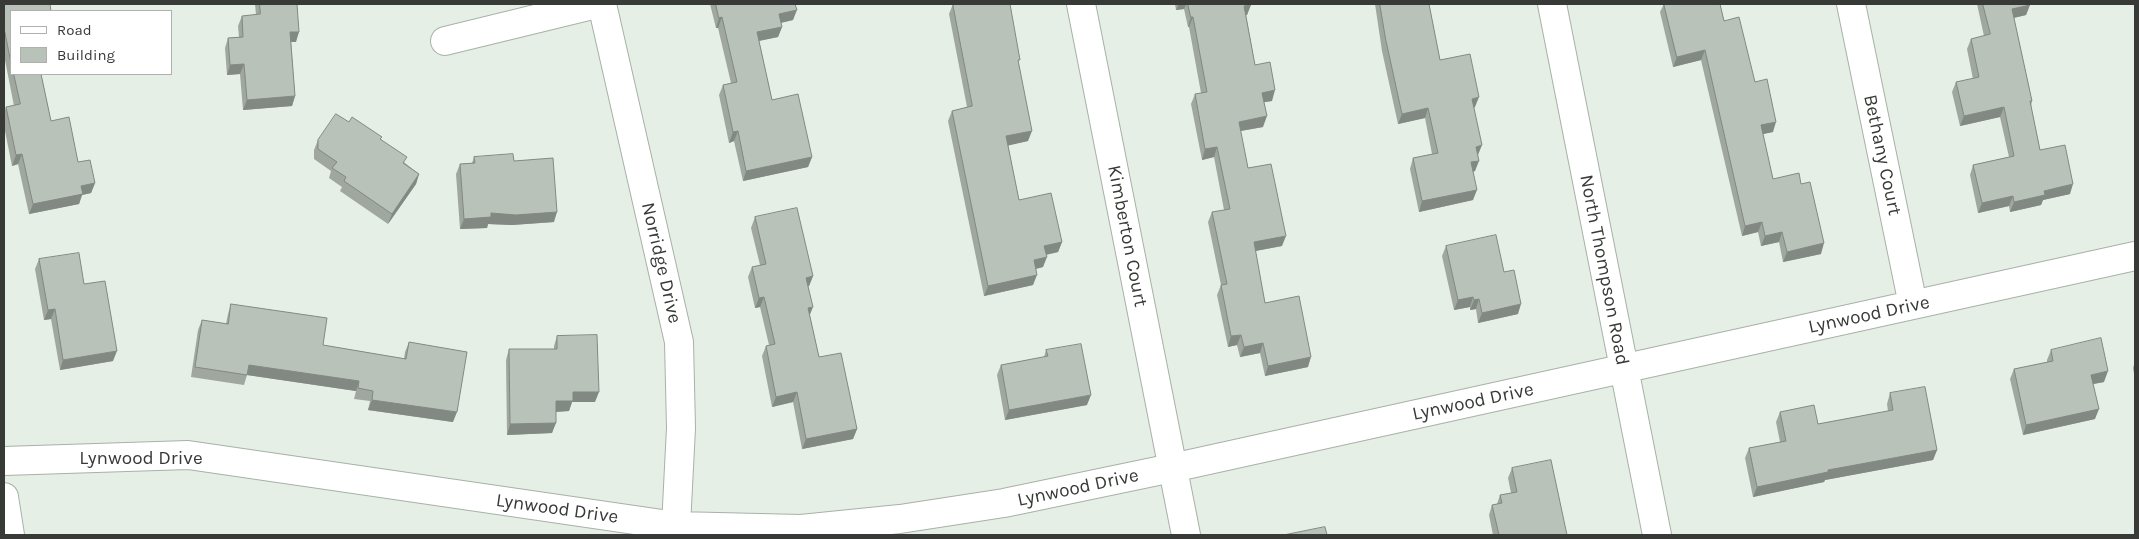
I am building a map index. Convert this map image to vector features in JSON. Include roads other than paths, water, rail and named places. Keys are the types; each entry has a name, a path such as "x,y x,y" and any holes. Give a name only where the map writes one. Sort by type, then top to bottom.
{"street":[{"path":"445,41 597,4"},
{"name":"Norridge Drive","path":"602,4 680,342 681,428 676,526"},
{"name":"Kimberton Court","path":"1081,4 1186,535"},
{"name":"North Thompson Road","path":"1552,4 1657,535"},
{"name":"Bethany Court","path":"1851,4 1914,305"},
{"name":"Lynwood Drive","path":"4,461 188,455 676,526 801,529 900,520 1004,503 1172,468 2135,256"},
{"path":"4,497 10,535"}]}
